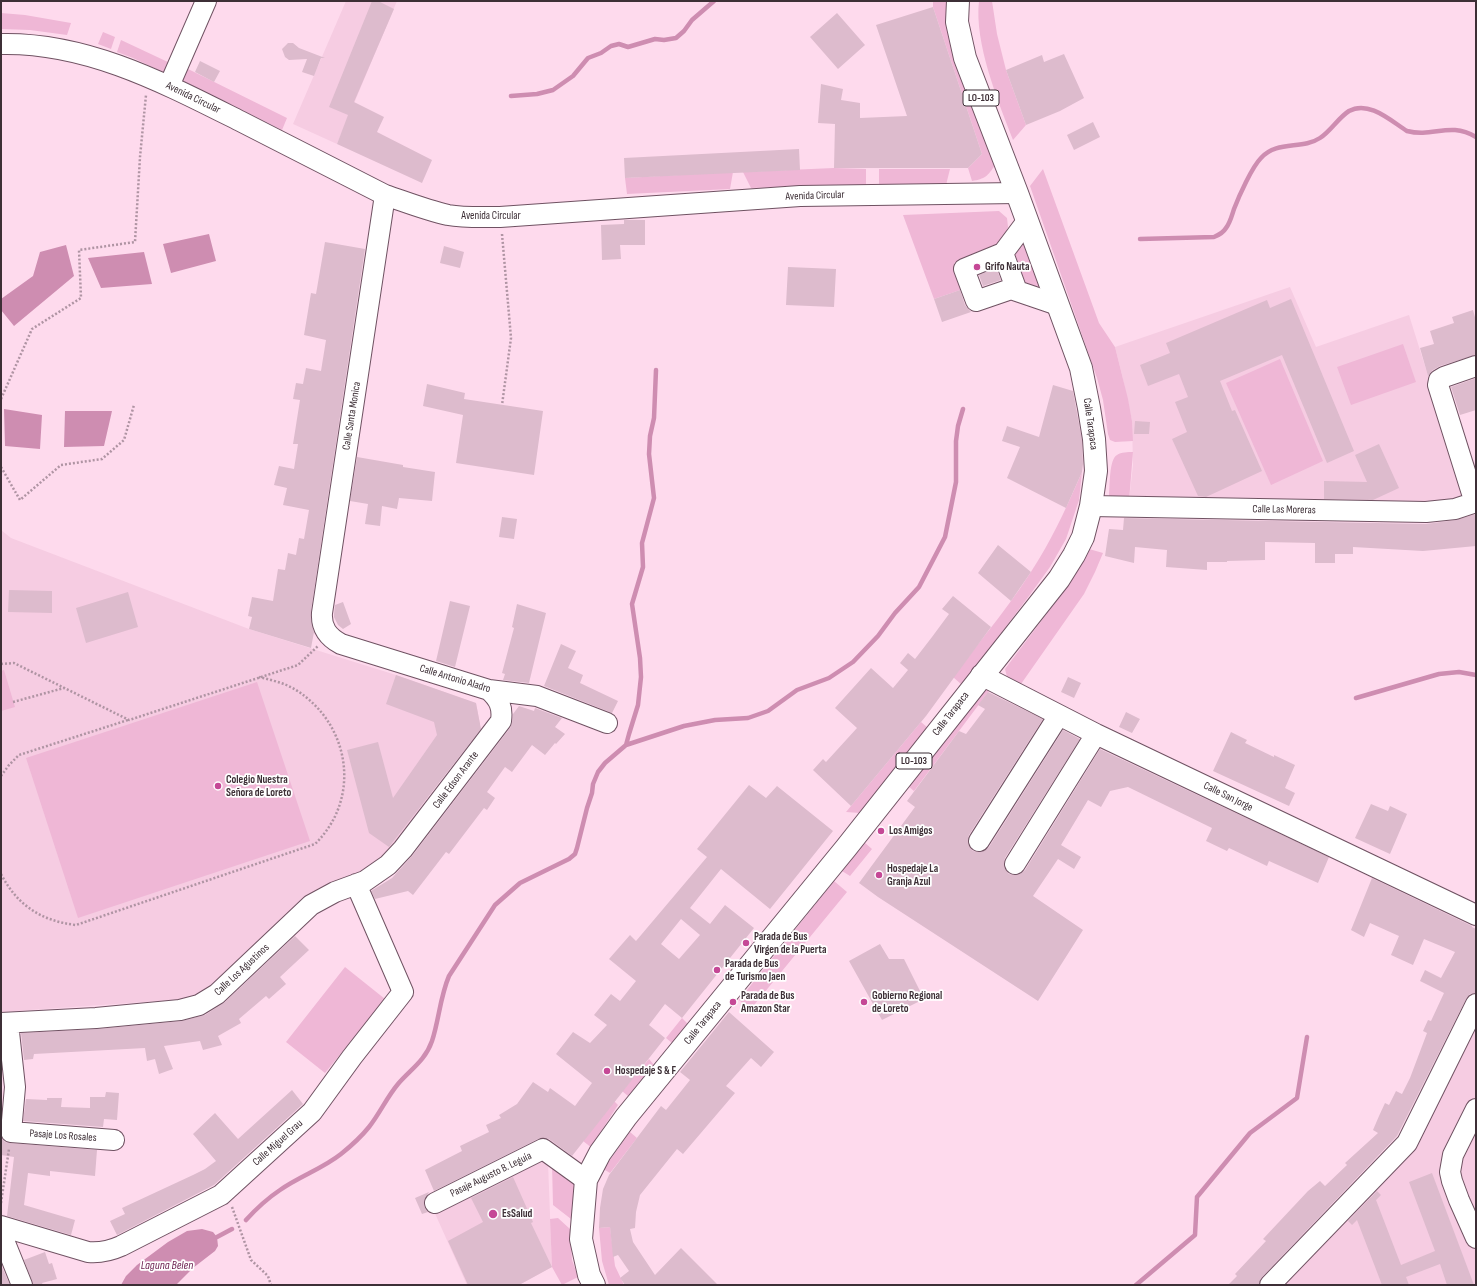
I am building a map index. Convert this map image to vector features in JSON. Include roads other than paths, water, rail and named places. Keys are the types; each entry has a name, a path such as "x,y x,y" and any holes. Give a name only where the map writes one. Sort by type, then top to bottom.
{"main road":[{"name":"LO-103","path":"958,1 957,22 965,58 1017,193"},
{"name":"Calle Tarapaca","path":"594,1285 589,1275 581,1239 586,1180 600,1153 626,1117 846,848 1059,579 1083,537 1091,506 1096,471 1094,439 1089,408 1081,368 1017,193"}],"street":[{"path":"169,86 206,1"},
{"name":"Avenida Circular","path":"1,44 24,43 65,49 110,61 169,86 385,195 412,205 448,215 471,218 500,217 800,196 1017,193"},
{"name":"Calle Santa Monica","path":"328,636 321,620 385,195"},
{"path":"1027,220 1003,254 964,269 976,301 1011,289 1058,305"},
{"path":"1003,254 1017,291"},
{"path":"1476,366 1444,377 1439,380 1438,385 1476,503"},
{"name":"Calle Las Moreras","path":"1091,506 1426,512 1455,509 1476,503"},
{"name":"Calle Antonio Aladro","path":"328,636 341,644 489,690 536,696 607,723"},
{"name":"Calle San Jorge","path":"982,675 1096,734 1476,916"},
{"name":"Calle Edson Arante","path":"388,865 403,849 500,721 502,712 500,704 496,696 489,690"},
{"path":"979,841 1059,715"},
{"path":"1015,864 1096,734"},
{"name":"Calle Los Agustinos","path":"5,1023 96,1018 180,1010 199,1005 217,994 311,905 335,892 365,881 388,865"},
{"name":"Calle Miguel Grau","path":"1,1226 88,1252 96,1253 108,1251 121,1246 221,1195 312,1112 352,1057 403,992 356,884"},
{"path":"1270,1285 1407,1143 1476,1004"},
{"name":"Pasaje Los Rosales","path":"5,1023 15,1087 11,1132 114,1140"},
{"path":"1476,1109 1453,1155 1450,1172 1459,1200 1476,1238"},
{"name":"Pasaje Augusto B. Leguía","path":"435,1203 542,1149 586,1180"},
{"path":"1,1233 22,1285"}],"water":[{"path":"209,234 216,261 171,273 163,244"},
{"path":"66,245 74,276 14,326 1,310 1,299 33,276 40,252"},
{"path":"144,252 152,284 101,288 88,258"},
{"path":"4,409 42,415 40,449 5,446"},
{"path":"65,411 112,411 104,446 64,447"},
{"name":"Laguna Belen","path":"202,1229 213,1232 217,1237 218,1246 215,1251 193,1268 176,1285 121,1285 126,1276 137,1265 168,1242 187,1231"}],"waterway":[{"path":"511,96 537,94 553,90 573,76 588,58 601,53 611,46 619,44 628,47 655,39 664,40 676,38 684,31 692,20 714,1"},
{"path":"1140,239 1214,237 1219,235 1229,224 1236,203 1257,162 1267,152 1282,147 1313,142 1328,132 1345,114 1357,108 1364,108 1380,113 1407,131 1425,133 1458,130 1476,137"},
{"path":"246,1220 276,1193 334,1159 352,1145 366,1131 394,1089 426,1054 432,1041 449,976 495,905 520,883 569,859 575,854 592,793 593,784 598,772 605,763 626,745 638,705 641,677 640,658 632,604 643,567 642,543 654,498 649,454 650,436 654,418 656,370"},
{"path":"626,745 684,726 715,720 748,718 768,711 797,690 829,678 853,662 878,636 895,613 919,587 945,537 956,482 956,441 958,426 963,409"},
{"path":"1356,698 1439,674 1459,672 1476,675"},
{"path":"1136,1285 1195,1235 1197,1197 1250,1133 1297,1098 1307,1037"},
{"path":"217,1237 232,1229"}],"place":[{"name":"Grifo Nauta","path":"977,267"},
{"name":"Colegio Nuestra Señora de Loreto","path":"218,786"},
{"name":"Los Amigos","path":"881,831"},
{"name":"Hospedaje La Granja Azul","path":"879,875"},
{"name":"Parada de Bus Virgen de la Puerta","path":"746,943"},
{"name":"Parada de Bus de Turismo Jaen","path":"717,970"},
{"name":"Parada de Bus Amazon Star","path":"733,1002"},
{"name":"Gobierno Regional de Loreto","path":"864,1002"},
{"name":"Hospedaje S & F","path":"607,1071"},
{"name":"EsSalud","path":"493,1214"}]}
